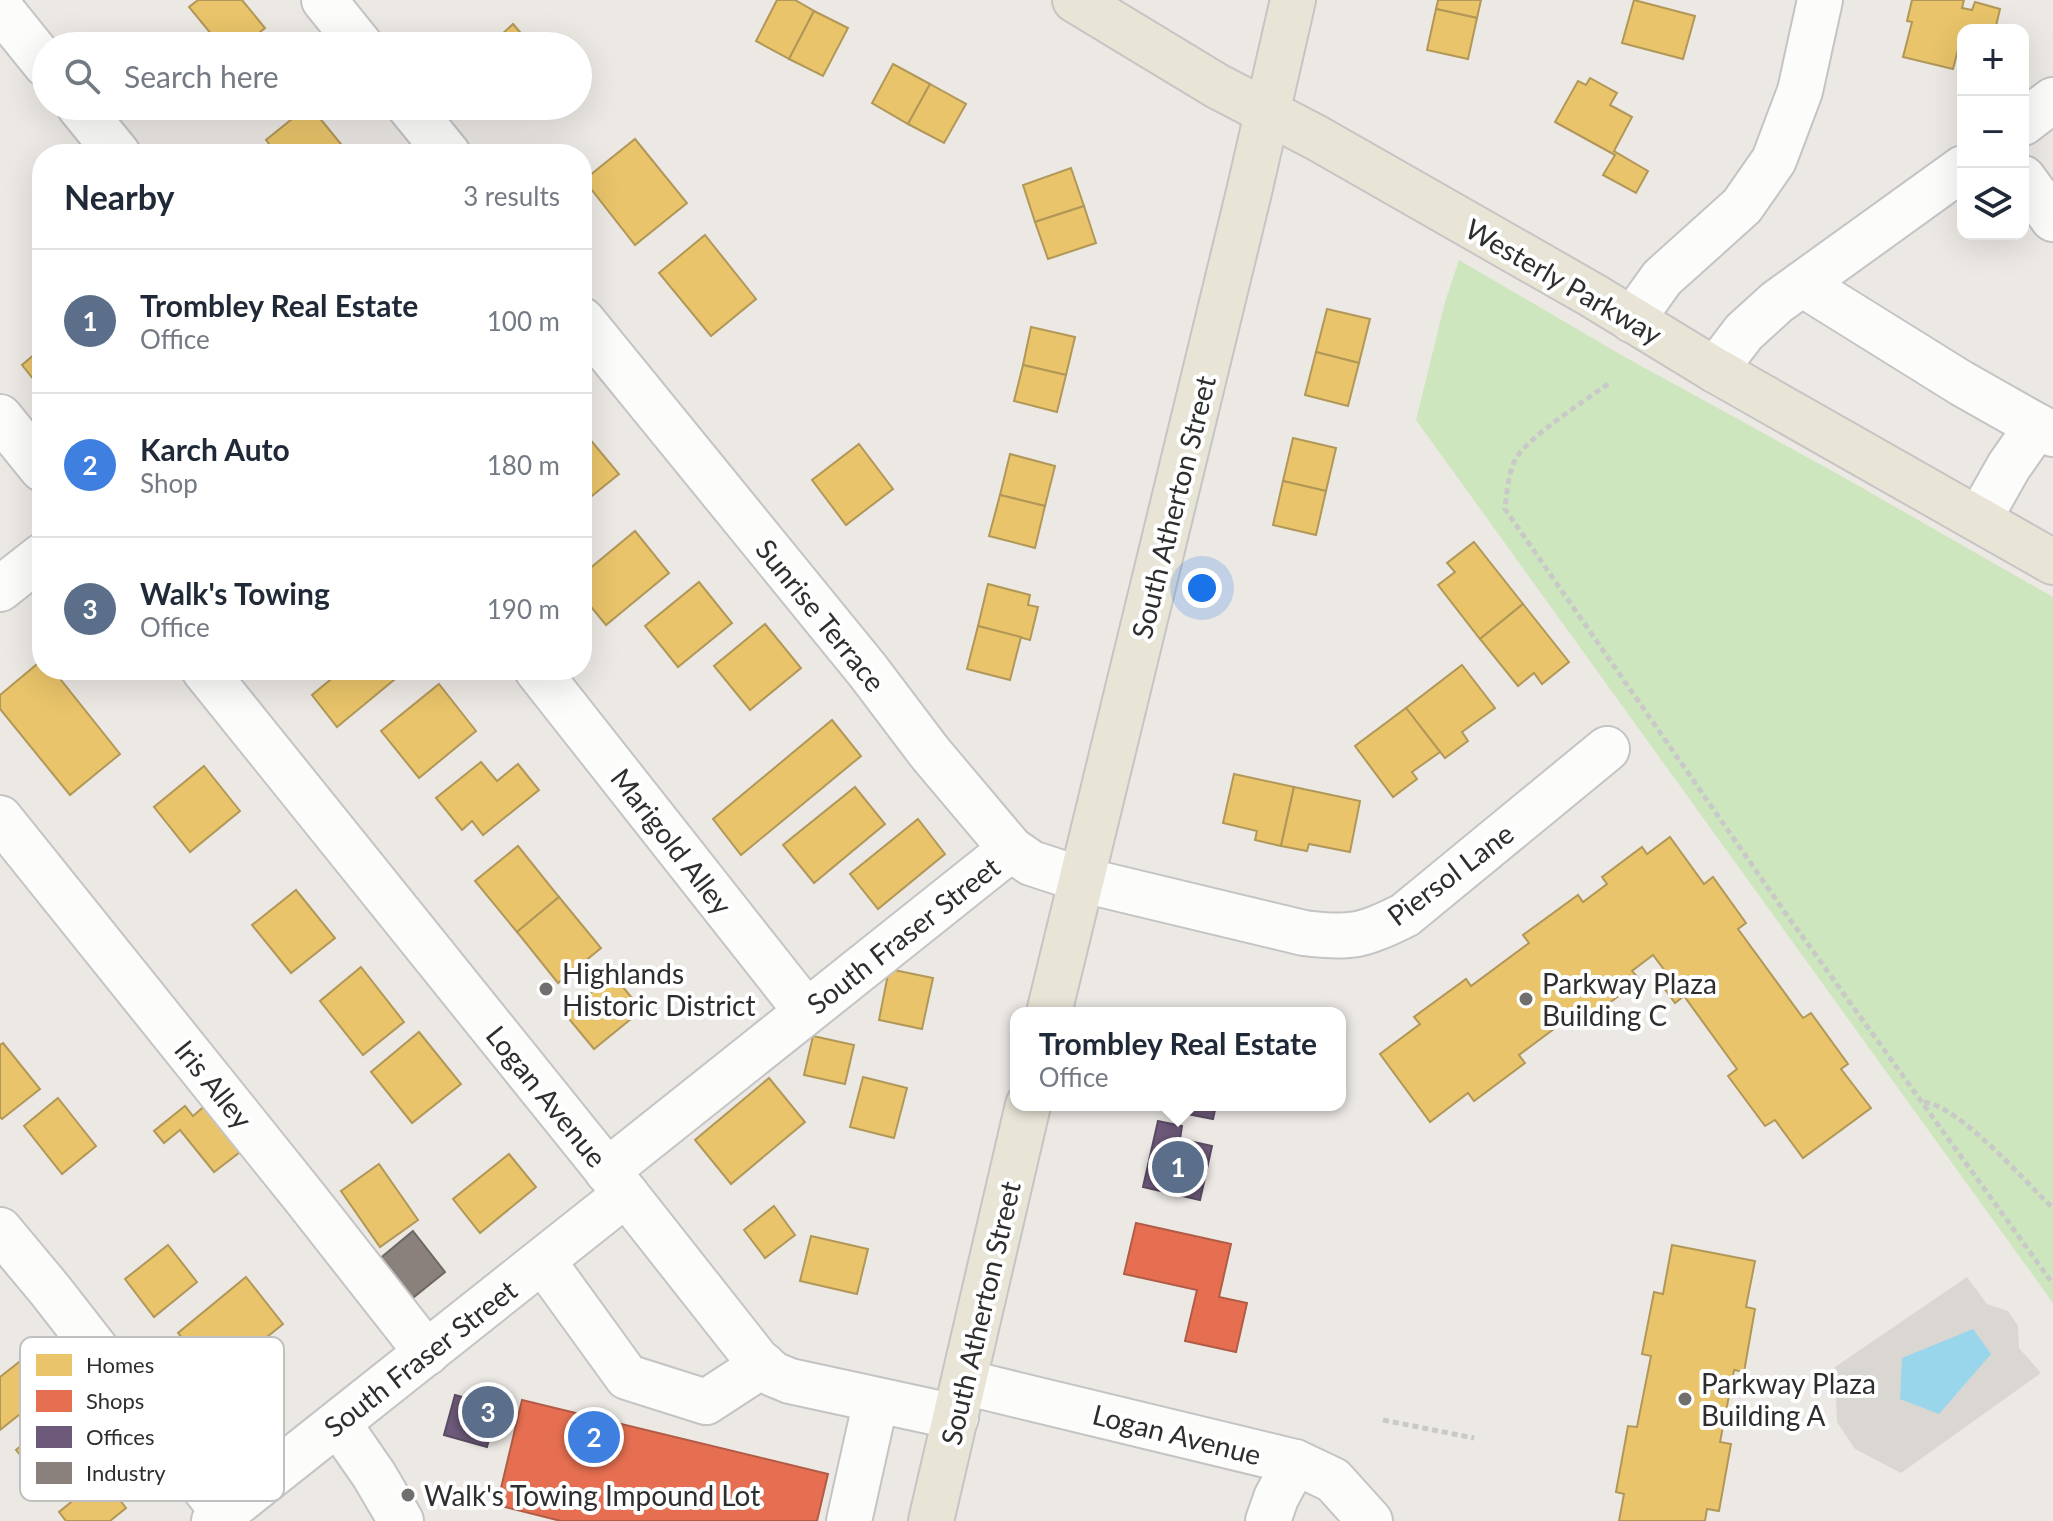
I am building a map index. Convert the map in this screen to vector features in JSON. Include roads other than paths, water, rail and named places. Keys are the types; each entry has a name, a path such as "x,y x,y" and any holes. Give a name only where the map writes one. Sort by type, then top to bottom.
{"main road":[{"name":"Westerly Parkway","path":"1075,0 1217,86 1267,111 1578,287 1715,370 2053,562"},
{"name":"South Atherton Street","path":"1051,1007 1293,0"},
{"name":"South Atherton Street","path":"931,1521 1027,1111"}],"street":[{"path":"324,0 350,32"},
{"path":"1632,320 1662,278 1742,206 1774,160 1800,91 1820,0"},
{"path":"0,8 32,48"},
{"path":"2029,118 2053,100"},
{"path":"90,120 110,144"},
{"path":"420,120 440,144"},
{"path":"1715,370 1744,332 1777,302 1957,172"},
{"path":"2029,186 2053,219"},
{"path":"1802,284 1961,383 2045,430 2009,466 1979,519"},
{"name":"Sunrise Terrace","path":"592,332 868,671 930,753 1011,849 1031,863 1083,880"},
{"path":"0,417 32,457"},
{"path":"0,589 32,564"},
{"name":"Logan Avenue","path":"212,680 757,1360 773,1374 790,1381 876,1400 960,1400 1295,1462 1333,1480 1370,1521"},
{"name":"Marigold Alley","path":"545,680 806,1011"},
{"name":"Piersol Lane","path":"1083,880 1304,933 1352,936 1378,929 1405,915 1607,749"},
{"name":"Iris Alley","path":"0,818 427,1353"},
{"name":"South Fraser Street","path":"284,1466 543,1261 617,1182 806,1011 1011,849"},
{"path":"0,1230 85,1337"},
{"path":"543,1261 627,1377 706,1402 763,1365"},
{"path":"849,1521 876,1400"},
{"path":"338,1423 401,1521"},
{"path":"1268,1521 1295,1462"},
{"path":"1320,1521 1333,1480"},
{"name":"South Fraser Street","path":"219,1517 239,1501"}],"water":[{"path":"1973,1329 1991,1354 1939,1414 1900,1399 1902,1358"}],"place":[{"name":"Highlands Historic District","path":"546,989"},
{"name":"Parkway Plaza Building C","path":"1526,999"},
{"name":"Trombley Real Estate","path":"1178,1167"},
{"name":"Parkway Plaza Building A","path":"1685,1399"},
{"name":"Walk's Towing","path":"488,1412"},
{"name":"Karch Auto","path":"594,1437"},
{"name":"Walk's Towing Impound Lot","path":"408,1495"}]}
